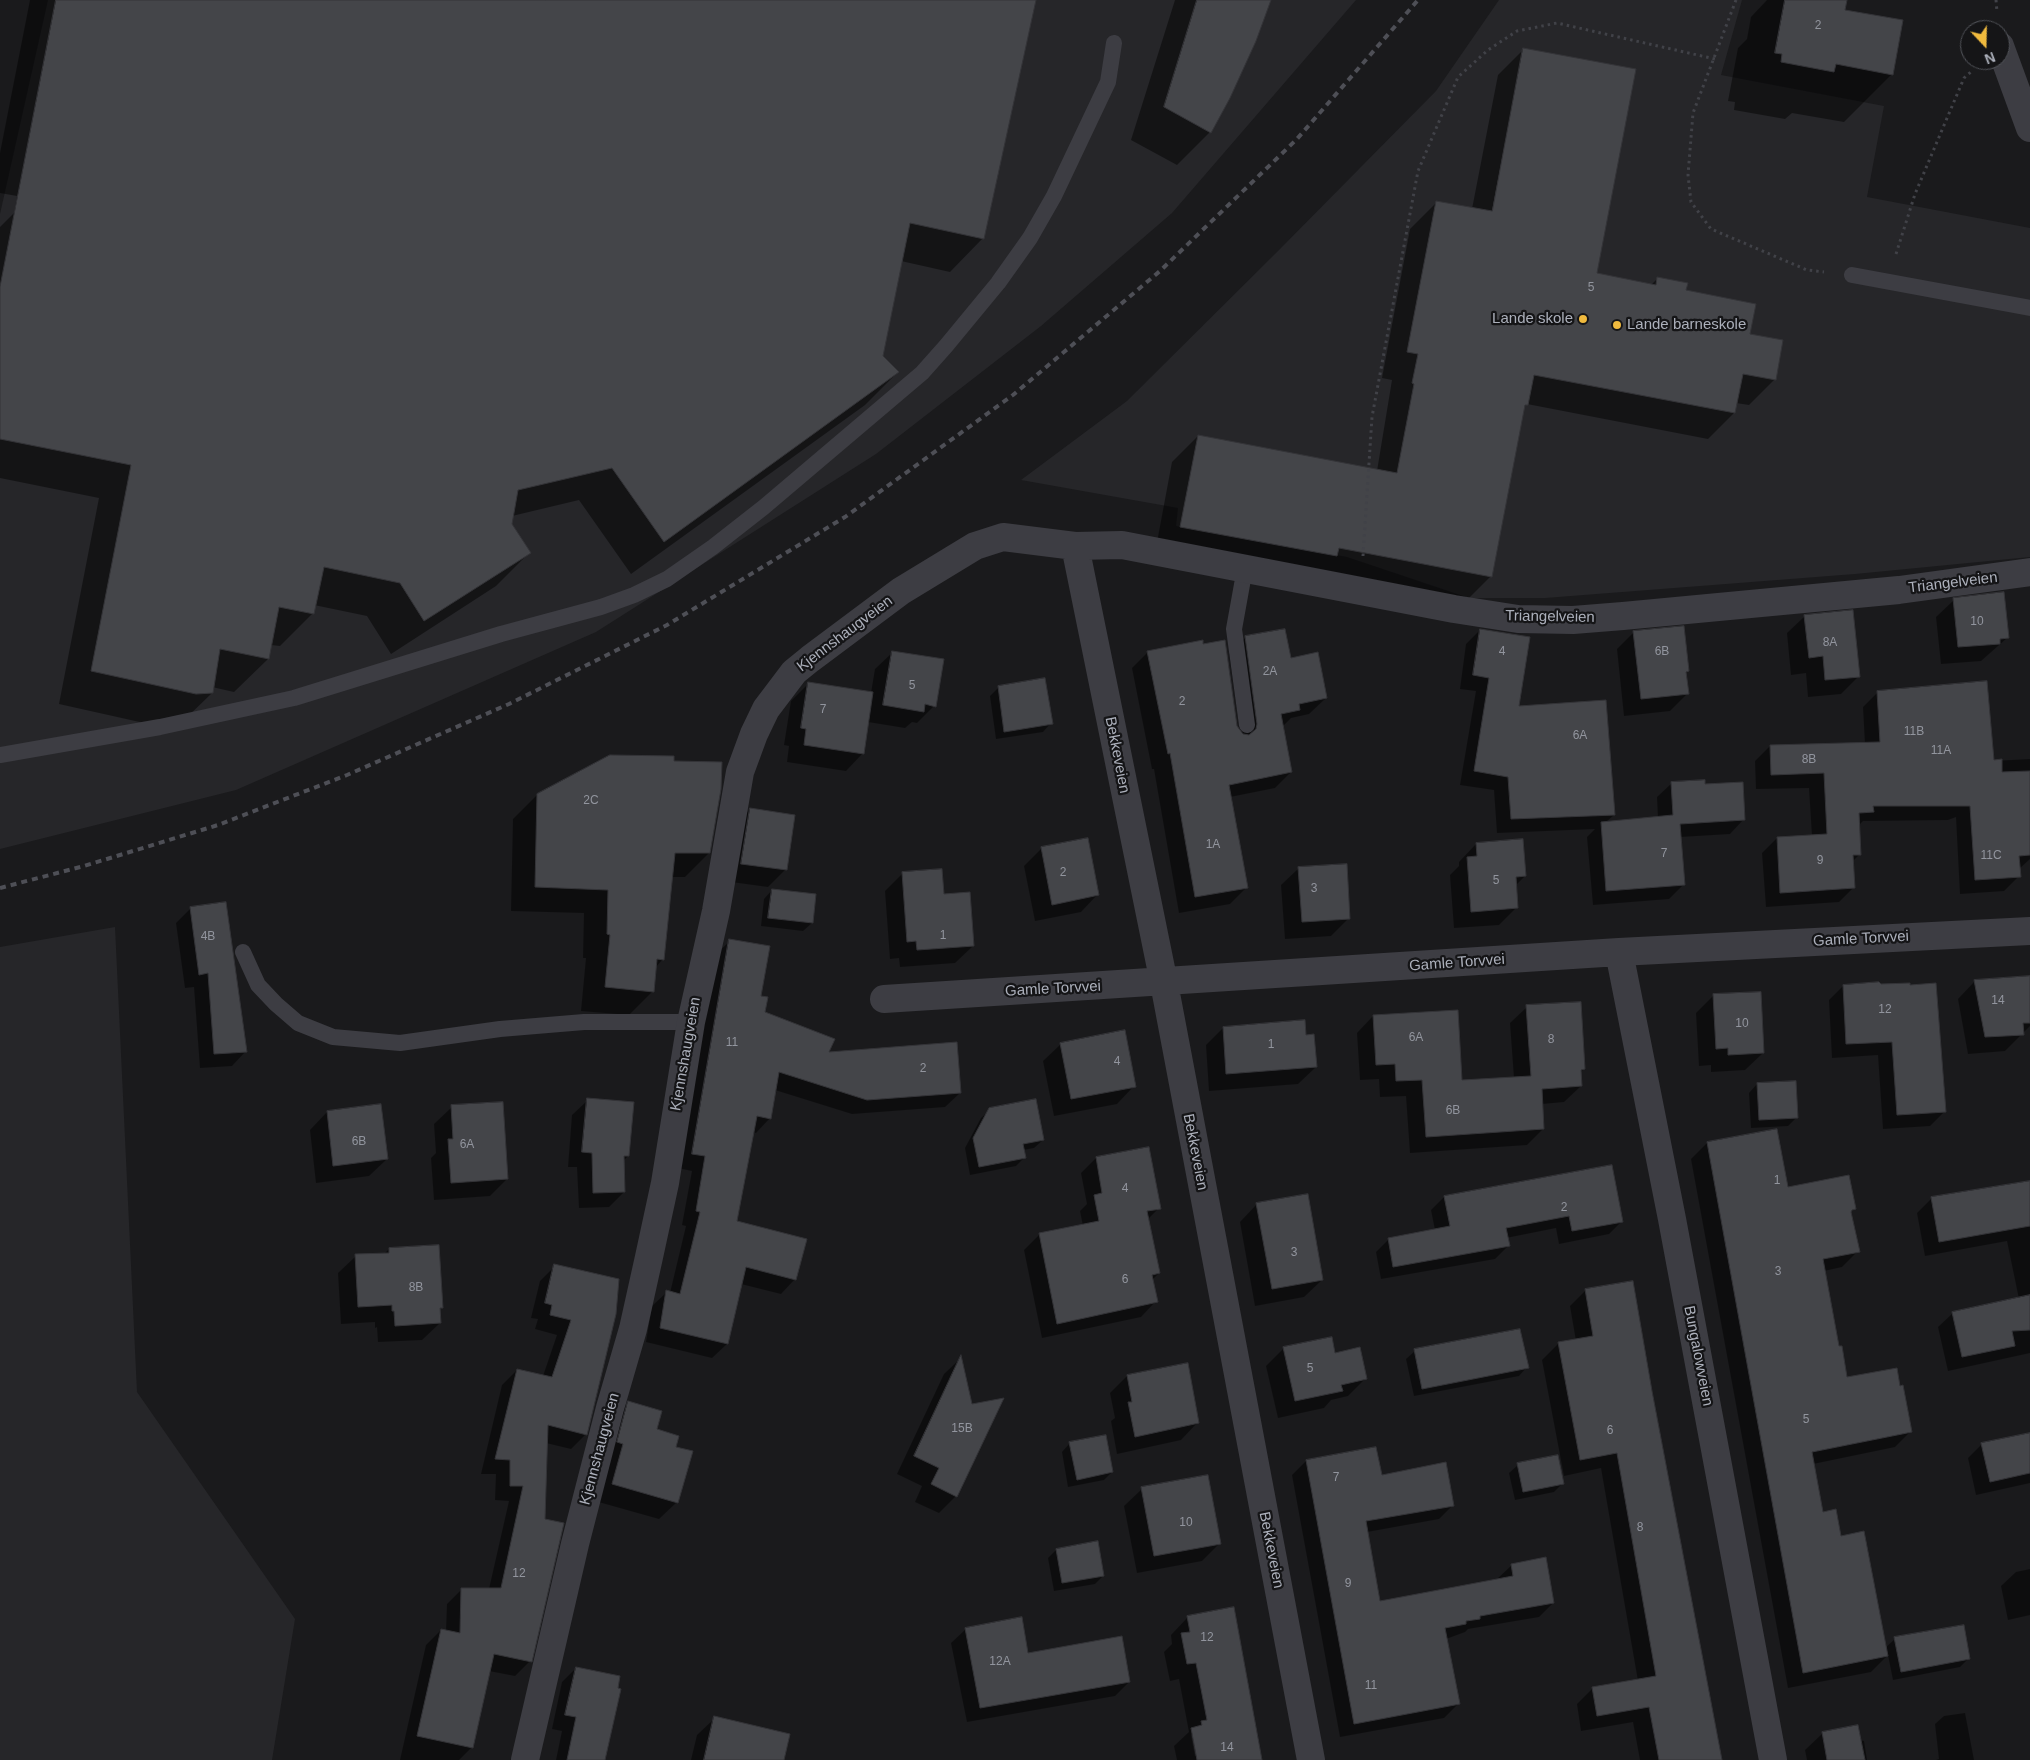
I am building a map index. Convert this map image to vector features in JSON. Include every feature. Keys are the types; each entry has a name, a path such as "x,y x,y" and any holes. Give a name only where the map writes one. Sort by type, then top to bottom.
{"street":[{"path":"2009,70 2030,128"},
{"name":"Kjennshaugveien","path":"525,1760 575,1544 643,1284 665,1182 691,1022 716,911 740,772 754,734 766,710 780,689 810,659 901,591 975,546 1003,537 1075,546"},
{"name":"Triangelveien","path":"1075,546 1122,545 1364,592 1518,619 1573,620 1900,590 2030,572"},
{"name":"Bekkeveien","path":"1075,546 1164,983 1311,1760"},
{"name":"Gamle Torvvei","path":"884,1000 1619,952 2030,931"},
{"name":"Bungalowveien","path":"1619,952 1674,1228 1773,1760"}],"lane":[{"path":"0,755 160,727 294,698 501,634 601,607 634,595 667,579 764,508 922,373 946,346 998,283 1030,238 1054,196 1108,82 1114,43"},
{"path":"1852,275 2030,308"},
{"path":"1245,568 1234,629 1247,725"},
{"path":"243,952 258,985 276,1004 298,1023 333,1037 400,1043 500,1029 584,1022 691,1022"}],"path":[{"path":"1736,0 1693,114 1688,175 1691,202 1712,229 1807,270 1852,275"},
{"path":"1364,592 1363,544 1372,417 1418,171 1458,77 1488,50 1517,31 1557,23 1714,59"},
{"path":"1888,281 1914,194 1964,78 1973,70"}],"shaded area":[{"path":"48,0 1356,0 1172,213 1041,326 876,454 596,632 236,790 0,849 0,214"},
{"name":"Lande barneskole","path":"1499,0 1742,0 1721,75 1884,106 1867,197 2030,228 2030,557 1855,574 1545,598 1469,598 1347,557 1176,526 1178,508 1021,480 1127,401 1280,249 1436,91"},
{"path":"115,927 137,1392 295,1619 272,1760 0,1760 0,947"}],"building":[{"path":"56,0 1036,0 984,239 910,223 883,356 899,372 664,542 612,468 518,490 512,524 531,553 424,621 400,583 324,567 314,614 279,607 269,659 220,649 213,693 196,694 91,671 131,465 0,439 0,287"},
{"path":"1197,0 1271,0 1256,41 1230,98 1211,133 1164,107"},
{"path":"1785,0 1847,0 1845,10 1903,20 1893,75 1836,64 1834,72 1781,62 1782,54 1775,53"},
{"name":"Lande skole","path":"1523,48 1636,69 1597,273 1656,285 1657,277 1688,283 1686,290 1756,304 1750,334 1783,340 1776,380 1743,374 1735,413 1534,375 1528,405 1525,405 1492,577 1339,548 1337,556 1180,527 1198,435 1397,473 1418,354 1407,352 1436,201 1492,211"},
{"path":"2004,592 2009,638 2000,639 2000,644 1958,647 1953,598"},
{"path":"1853,610 1860,677 1825,680 1823,656 1809,658 1804,615"},
{"path":"1684,626 1689,671 1686,672 1689,694 1641,699 1633,631"},
{"path":"1285,629 1291,658 1318,652 1327,698 1299,704 1300,710 1281,714 1292,772 1229,785 1248,888 1195,897 1170,753 1168,754 1147,651 1203,640 1203,644 1225,640 1237,726 1243,734 1249,735 1256,729 1257,724 1245,636"},
{"path":"1480,629 1530,637 1519,706 1606,700 1615,815 1511,819 1508,777 1474,771 1489,678 1473,675"},
{"path":"892,651 944,659 936,707 925,704 924,712 883,705"},
{"path":"1045,678 1053,724 1004,732 998,686"},
{"path":"1987,681 1994,760 2002,759 2002,772 2030,771 2030,855 2019,856 2021,877 1975,880 1970,806 1873,806 1874,812 1859,813 1861,855 1853,855 1855,888 1780,893 1777,837 1827,834 1824,773 1771,775 1770,745 1880,742 1877,691"},
{"path":"808,682 873,692 864,754 804,745 806,729 801,728"},
{"path":"610,755 674,756 674,761 722,762 721,789 710,853 675,853 664,960 657,959 654,992 605,987 610,935 607,934 608,890 535,887 537,794"},
{"path":"1705,780 1705,784 1743,782 1745,820 1680,824 1685,885 1606,891 1601,822 1673,815 1671,782"},
{"path":"750,808 795,815 787,870 741,864"},
{"path":"1088,838 1099,895 1052,905 1041,847"},
{"path":"1523,839 1526,876 1516,877 1518,908 1471,912 1467,857 1477,856 1476,843"},
{"path":"1347,864 1350,919 1302,922 1298,867"},
{"path":"942,869 944,894 970,892 974,946 917,950 916,941 907,942 902,872"},
{"path":"772,889 816,894 813,923 768,918"},
{"path":"226,902 247,1052 214,1054 208,973 199,975 190,907"},
{"path":"729,939 770,946 761,996 768,997 765,1012 835,1039 829,1052 957,1042 961,1093 867,1100 779,1072 771,1119 757,1116 737,1221 807,1239 796,1280 746,1267 728,1344 660,1328 666,1290 680,1294 700,1212 696,1211 705,1156 692,1154"},
{"path":"2030,976 2030,1023 2023,1023 2024,1035 1985,1037 1974,980"},
{"path":"1879,982 1881,984 1910,983 1910,985 1936,983 1946,1112 1897,1115 1892,1042 1846,1044 1843,985"},
{"path":"1761,992 1764,1053 1728,1055 1728,1048 1716,1049 1713,994"},
{"path":"1581,1002 1585,1069 1581,1070 1582,1086 1542,1089 1544,1129 1426,1137 1422,1080 1396,1081 1395,1064 1376,1065 1373,1015 1458,1010 1462,1080 1531,1076 1526,1005"},
{"path":"1305,1020 1306,1035 1314,1034 1317,1067 1226,1074 1223,1027"},
{"path":"1125,1030 1136,1087 1071,1099 1060,1043"},
{"path":"1796,1081 1798,1118 1759,1120 1757,1083"},
{"path":"587,1098 634,1102 629,1156 624,1156 625,1192 593,1193 592,1153 582,1152"},
{"path":"1036,1099 1044,1140 1023,1144 1026,1158 979,1167 973,1138 989,1108"},
{"path":"503,1102 508,1179 451,1183 448,1139 453,1139 451,1105"},
{"path":"381,1104 388,1159 333,1166 327,1111"},
{"path":"1777,1129 1788,1187 1849,1175 1856,1209 1851,1212 1860,1252 1823,1259 1839,1346 1842,1346 1847,1377 1897,1368 1900,1386 1903,1385 1912,1432 1812,1452 1823,1512 1836,1509 1841,1536 1864,1531 1888,1656 1803,1673 1707,1142"},
{"path":"1149,1147 1161,1209 1147,1211 1160,1273 1152,1275 1158,1302 1057,1324 1039,1233 1099,1221 1094,1195 1102,1193 1096,1157"},
{"path":"1612,1165 1623,1222 1572,1231 1569,1216 1506,1228 1510,1246 1393,1267 1388,1238 1450,1226 1444,1196"},
{"path":"2030,1181 2030,1226 1939,1242 1931,1197"},
{"path":"1308,1194 1323,1280 1272,1289 1256,1203"},
{"path":"439,1245 443,1308 440,1308 441,1323 395,1326 392,1305 358,1307 355,1254 389,1253 389,1248"},
{"path":"554,1264 619,1279 616,1314 587,1435 548,1425 545,1519 564,1523 532,1662 494,1654 473,1748 417,1736 441,1629 460,1633 461,1588 501,1588 523,1486 510,1486 510,1460 495,1459 517,1369 552,1377 571,1320 550,1315 552,1305 545,1303"},
{"path":"1633,1281 1722,1760 1659,1760 1649,1707 1597,1716 1592,1687 1656,1676 1617,1453 1580,1460 1558,1342 1593,1336 1585,1289"},
{"path":"2030,1295 2030,1330 2012,1331 2015,1346 1962,1357 1952,1312"},
{"path":"1520,1329 1529,1368 1422,1389 1414,1349"},
{"path":"1332,1337 1335,1353 1360,1347 1367,1379 1341,1385 1343,1391 1295,1401 1283,1347"},
{"path":"961,1355 972,1404 1004,1398 957,1497 931,1484 939,1468 914,1456"},
{"path":"1188,1363 1199,1423 1135,1437 1128,1402 1132,1402 1127,1375"},
{"path":"628,1401 662,1411 657,1429 679,1436 676,1447 693,1451 678,1503 612,1484 623,1444 617,1442"},
{"path":"2030,1433 2030,1473 1990,1482 1981,1443"},
{"path":"1106,1435 1113,1472 1077,1480 1069,1442"},
{"path":"1376,1447 1382,1475 1446,1462 1454,1506 1366,1521 1380,1601 1513,1576 1511,1564 1546,1557 1554,1603 1480,1616 1480,1619 1466,1621 1466,1624 1445,1628 1460,1704 1354,1724 1306,1460"},
{"path":"1558,1455 1564,1484 1523,1492 1517,1463"},
{"path":"1208,1475 1221,1544 1154,1556 1141,1487"},
{"path":"1098,1541 1104,1576 1062,1583 1056,1549"},
{"path":"1234,1607 1262,1760 1197,1760 1191,1728 1202,1725 1201,1721 1207,1720 1196,1663 1187,1664 1181,1633 1190,1632 1187,1616"},
{"path":"1022,1617 1028,1653 1122,1636 1130,1682 980,1708 965,1628"},
{"path":"1964,1625 1970,1659 1901,1672 1894,1637"},
{"path":"576,1667 620,1676 618,1688 621,1689 605,1760 567,1760 576,1717 565,1715"},
{"path":"714,1716 790,1734 784,1760 704,1760"},
{"path":"1858,1725 1865,1760 1827,1760 1822,1732"}],"railway":[{"path":"0,888 84,866 218,825 347,775 509,704 667,625 845,517 1013,395 1160,271 1297,139 1418,0"}],"place":[{"name":"Lande skole","path":"1583,319"},
{"name":"Lande barneskole","path":"1617,325"}]}
